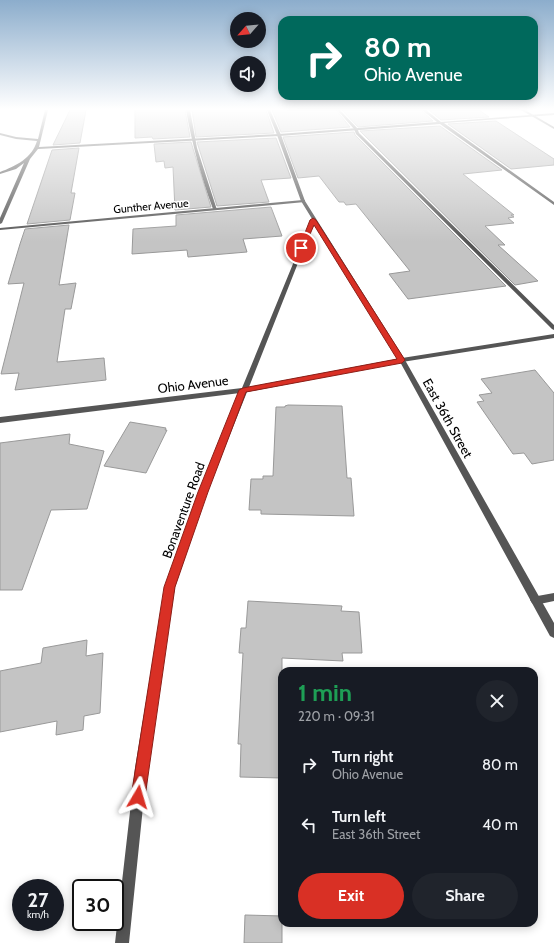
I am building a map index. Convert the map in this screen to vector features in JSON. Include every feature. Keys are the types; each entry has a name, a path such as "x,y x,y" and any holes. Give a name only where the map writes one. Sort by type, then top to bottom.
{"street":[{"path":"0,223 28,159 32,154"},
{"path":"197,154 202,176 214,209"},
{"path":"286,154 303,201 313,220"},
{"path":"377,154 554,328"},
{"path":"484,154 554,204"},
{"path":"0,174 15,168 28,159"},
{"name":"Gunther Avenue","path":"0,229 303,201"},
{"name":"East 36th Street","path":"313,220 402,360 554,633"},
{"name":"Bonaventure Road","path":"122,943 141,768 170,587 203,492 313,220"},
{"name":"Ohio Avenue","path":"0,420 243,390 402,360 554,336"},
{"path":"535,600 554,597"}],"building":[{"path":"51,154 78,154 71,193 75,193 70,220 27,224"},
{"path":"155,154 195,154 211,207 175,210 173,167 165,168 164,161 156,162"},
{"path":"201,154 282,154 291,178 261,180 269,202 217,206"},
{"path":"289,154 374,154 506,286 408,299 389,274 410,271 356,204 346,205 344,202 339,202 319,176 298,178"},
{"path":"383,154 479,154 502,170 463,174 514,215 511,215 514,217 508,218 514,223 485,226 505,245 498,245 538,281 515,285"},
{"path":"490,154 546,154 554,159 554,165 511,169"},
{"path":"271,207 282,236 243,239 247,252 188,257 187,250 132,254 133,229 176,226 176,215"},
{"path":"69,225 59,285 76,283 71,309 65,309 57,362 104,358 106,380 15,390 19,373 1,374 24,283 8,284 20,244 25,229"},
{"path":"535,370 554,393 554,460 532,464 524,453 513,454 477,402 484,401 479,395 492,393 481,379"},
{"path":"288,405 342,406 347,478 351,478 354,516 261,514 261,510 249,510 251,479 263,479 263,476 273,476 276,407 285,407"},
{"path":"130,422 166,428 165,430 167,430 146,473 104,466"},
{"path":"70,434 69,444 104,451 87,509 51,510 22,590 0,590 0,443"},
{"path":"248,601 342,606 341,611 359,612 362,653 342,653 343,661 282,658 282,667 278,667 278,778 240,777 241,744 238,744 243,653 239,653 241,628 246,628"},
{"path":"87,640 86,656 103,653 100,713 84,716 83,730 56,735 57,721 0,732 0,671 41,663 43,648"},
{"path":"245,915 278,916 278,927 282,927 282,943 244,943"}],"route":[{"path":"138,797 141,768 170,587 203,492 243,390 402,360 313,220 301,248"}]}
